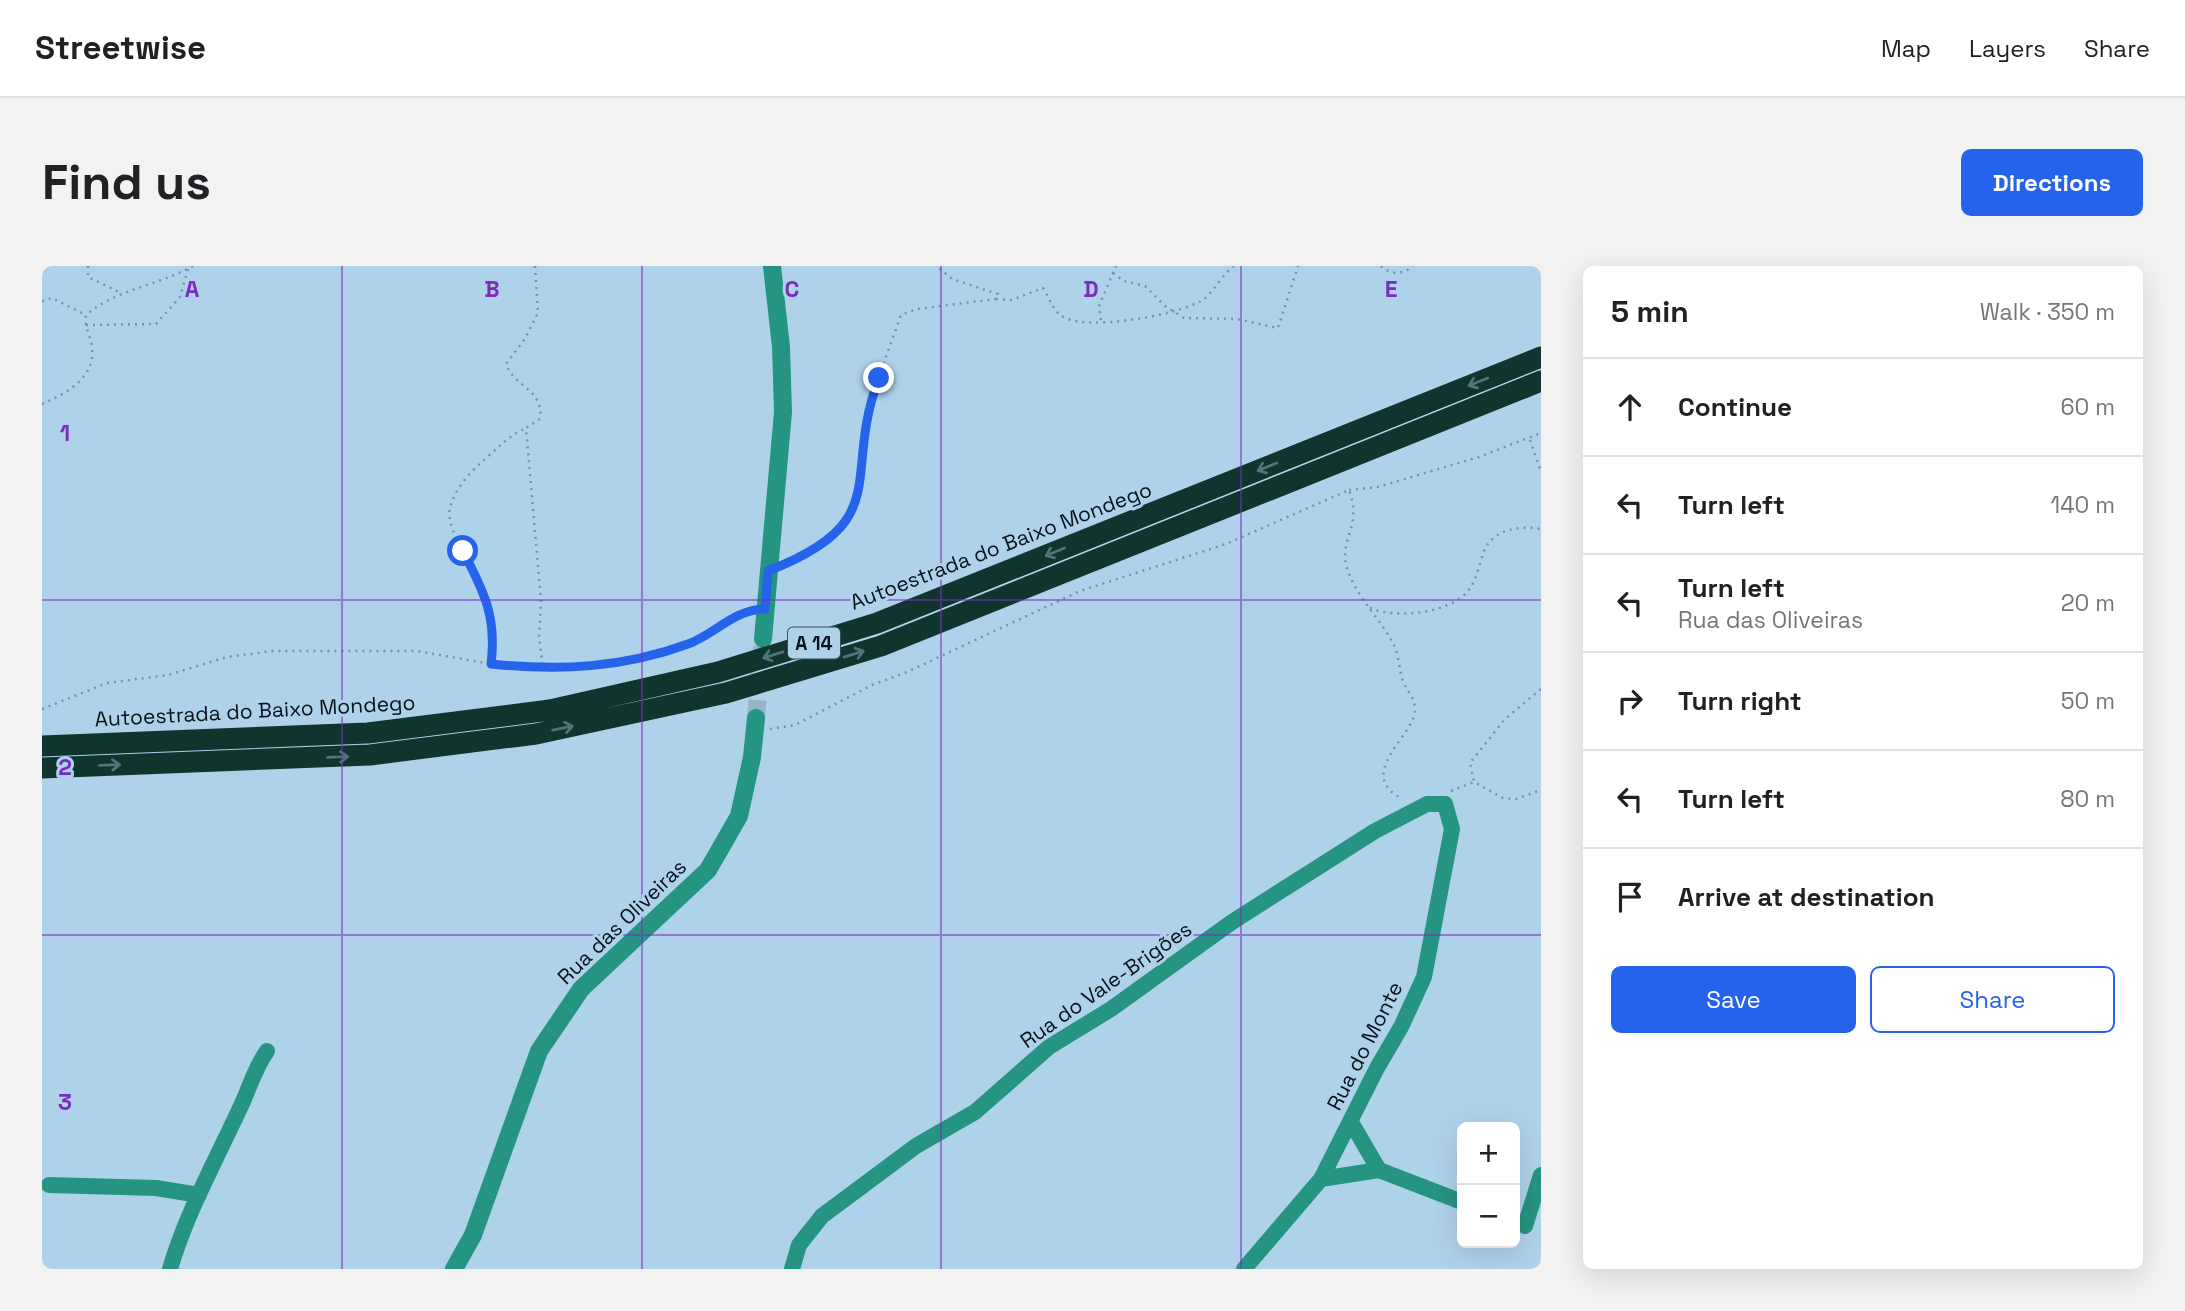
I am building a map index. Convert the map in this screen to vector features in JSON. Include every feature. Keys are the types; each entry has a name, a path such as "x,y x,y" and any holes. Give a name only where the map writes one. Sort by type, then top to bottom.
{"highway":[{"name":"Autoestrada do Baixo Mondego","path":"42,746 368,733 550,710 718,672 877,623 1541,357"},
{"name":"A 14","path":"42,768 370,755 536,734 726,693 880,646 1541,381"}],"street":[{"path":"763,639 783,412 781,347 772,266"},
{"name":"Rua das Oliveiras","path":"454,1269 473,1235 539,1051 581,989 708,870 739,816 755,724"},
{"name":"Rua do Monte","path":"1244,1269 1321,1179 1423,977 1452,829 1445,798"},
{"name":"Rua do Vale-Brigões","path":"792,1269 799,1245 822,1216 916,1146 975,1112 1049,1046 1111,1009 1232,922 1374,831 1427,804 1445,798"},
{"path":"170,1269 199,1195 258,1064 267,1051"},
{"path":"1351,1122 1379,1170"},
{"path":"1321,1179 1379,1170 1457,1200"},
{"path":"1541,1175 1520,1224 1541,1232"},
{"path":"49,1185 143,1187 199,1195"}],"path":[{"path":"88,266 88,277 121,293"},
{"path":"86,314 121,293 166,280 193,266"},
{"path":"491,664 495,636 489,606 453,528 449,509 461,485 478,465 509,435 540,419 536,395 511,374 506,364 524,340 538,313 535,266"},
{"path":"937,266 952,279 998,294 996,299"},
{"path":"1101,320 1099,306 1116,266"},
{"path":"768,571 829,542 852,514 859,491 873,393 901,314 917,309 996,299 1012,300 1043,288 1060,315 1072,321 1121,321 1174,312 1203,300 1234,266"},
{"path":"1113,273 1124,281 1145,286 1184,318 1237,319 1278,328 1298,266"},
{"path":"1381,266 1393,273 1404,273 1413,266"},
{"path":"85,325 156,324 180,297 188,269"},
{"path":"42,301 52,298 86,314"},
{"path":"42,404 62,396 85,377 93,360 90,336 85,325 86,314"},
{"path":"526,428 540,593 539,654 543,668"},
{"path":"755,724 795,724 872,685 907,672 1080,591 1226,544 1349,490 1378,487 1541,433"},
{"path":"1529,439 1537,468 1541,472"},
{"path":"1349,490 1356,513 1346,544 1345,564 1351,582 1396,648 1405,685 1414,699 1413,724 1389,753 1386,782 1392,793 1413,800"},
{"path":"1367,606 1397,615 1433,611 1469,590 1486,546 1499,536 1520,526 1541,528"},
{"path":"42,709 107,683 168,675 227,657 273,651 417,651 491,664 583,669 624,662 689,644 745,612 765,609"},
{"path":"1541,689 1505,719 1470,763 1474,782 1503,798 1516,799 1541,790"},
{"path":"1445,798 1474,782"}],"tunnel":[{"path":"756,718 762,646"}],"route":[{"path":"463,551 489,606 495,636 491,664 530,668 604,667 689,644 745,612 765,609 768,571 829,542 845,525 852,514 859,491 870,407 879,378"}]}
